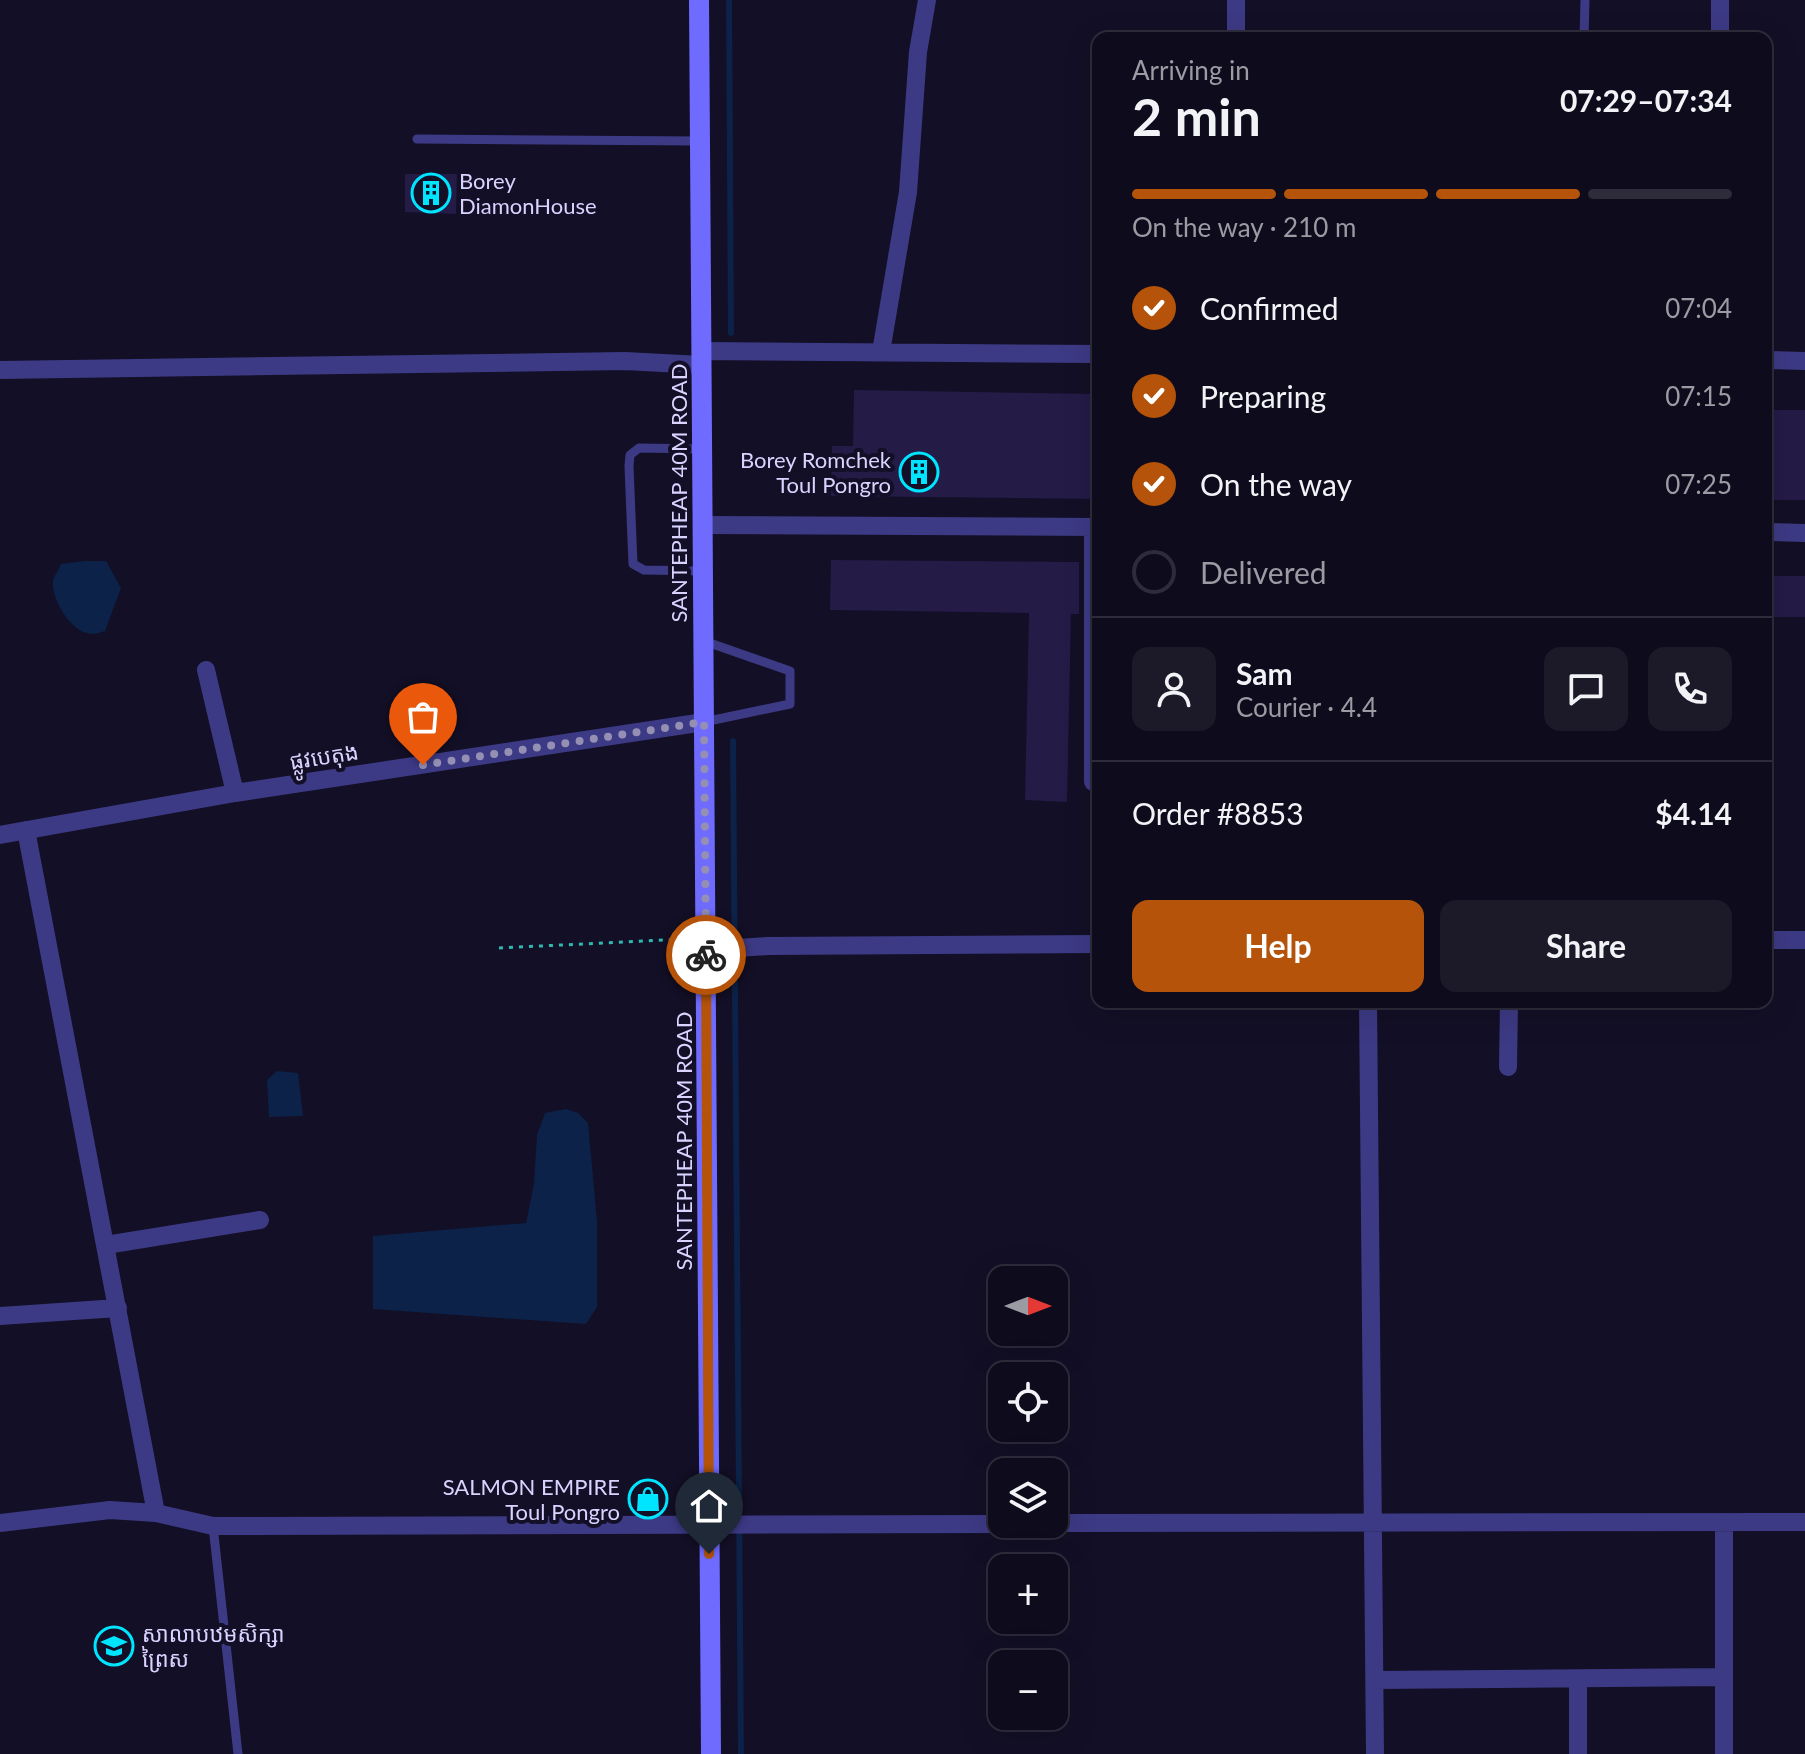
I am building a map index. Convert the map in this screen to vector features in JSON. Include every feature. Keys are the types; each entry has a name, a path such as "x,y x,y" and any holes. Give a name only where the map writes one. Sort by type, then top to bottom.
{"main road":[{"name":"SANTEPHEAP 40M ROAD","path":"699,0 704,722 711,946 719,1525 711,1754"}],"street":[{"path":"881,352 908,192 918,52 927,0"},
{"path":"1236,0 1236,32"},
{"path":"1720,0 1720,32"},
{"path":"0,370 625,361 881,352 1092,354"},
{"path":"1772,360 1805,361"},
{"path":"702,525 1092,527"},
{"path":"1772,532 1805,533"},
{"path":"206,670 235,793"},
{"name":"ផ្លូវបេតុង","path":"0,835 235,793 704,722"},
{"path":"26,830 156,1513"},
{"path":"1772,940 1805,940"},
{"path":"711,946 1092,944"},
{"path":"1368,1008 1375,1754"},
{"path":"1508,1067 1509,1008"},
{"path":"106,1245 260,1220"},
{"path":"0,1316 118,1308"},
{"path":"0,1523 110,1510 156,1513 213,1526 988,1524"},
{"path":"1724,1522 1724,1754"},
{"path":"1068,1523 1805,1522"},
{"path":"1375,1680 1723,1677"},
{"path":"1578,1679 1578,1754"}],"lane":[{"path":"1584,32 1585,0"},
{"path":"417,139 700,141"},
{"path":"702,449 639,448 630,455 629,466 633,564 644,570 703,571"},
{"path":"703,640 790,671 790,704 704,722"},
{"path":"213,1526 238,1754"}],"path":[{"path":"499,948 711,946"}],"water":[{"path":"106,561 121,588 105,631 94,634 84,633 70,622 59,606 53,589 61,564"},
{"path":"277,1071 298,1073 303,1116 269,1117 267,1080"},
{"path":"566,1109 578,1113 588,1123 597,1221 597,1307 586,1324 373,1309 373,1236 526,1223 534,1184 537,1135 545,1113"}],"building":[{"name":"Borey DiamonHouse","path":"405,174 457,174 456,214 405,212"},
{"path":"854,390 1092,394 1092,499 831,496 832,446 853,446"},
{"path":"1772,410 1805,410 1805,500 1772,500"},
{"path":"831,560 1079,562 1079,614 1071,614 1067,802 1025,800 1029,613 830,610"},
{"path":"1772,576 1805,576 1805,617 1772,617"}],"waterway":[{"path":"729,0 731,333"},
{"path":"733,741 741,1754"}],"way so far":[{"path":"423,765 704,722 706,955"}],"place":[{"name":"Borey DiamonHouse","path":"431,193"},
{"name":"Borey Romchek Toul Pongro","path":"919,472"},
{"name":"SALMON EMPIRE Toul Pongro","path":"648,1499"},
{"name":"សាលាបឋមសិក្សា ព្រៃស","path":"114,1646"}],"route":[{"path":"706,955 709,1554"}]}
